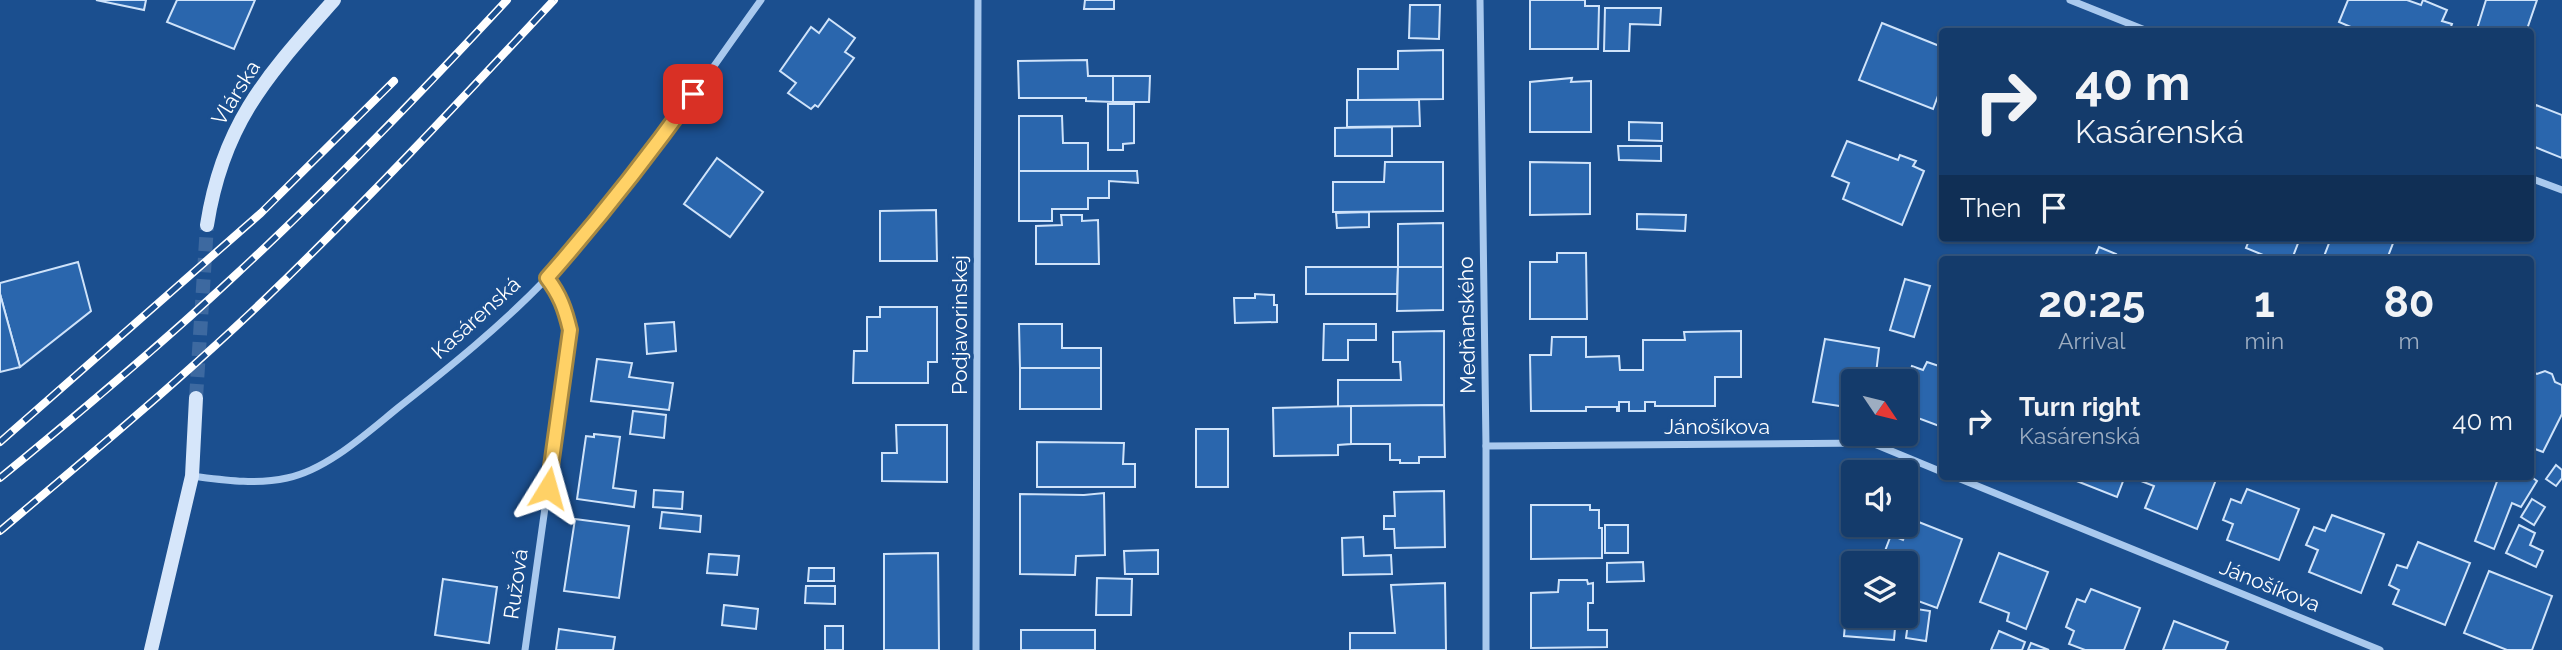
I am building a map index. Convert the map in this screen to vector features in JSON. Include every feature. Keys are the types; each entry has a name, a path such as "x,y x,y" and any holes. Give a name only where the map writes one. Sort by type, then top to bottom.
{"main road":[{"name":"Vlárska","path":"207,225 216,179 235,130 265,80 334,0"},
{"path":"151,650 192,476 196,398"}],"street":[{"name":"Kasárenská","path":"192,476 254,482 289,478 319,465 353,444 423,388 547,278 594,225 648,157 761,0"},
{"name":"Podjavorinskej","path":"976,650 978,0"},
{"name":"Medňanského","path":"1480,0 1486,650"},
{"path":"2070,0 2140,28"},
{"path":"2534,180 2562,190"},
{"name":"Ružová","path":"525,650 570,330 565,307 547,278"},
{"name":"Jánošíkova","path":"1486,446 1872,443 1939,471"},
{"name":"Jánošíkova","path":"1963,480 2380,650"}],"building":[{"path":"96,0 146,0 144,10"},
{"path":"177,0 255,0 234,49 167,22"},
{"path":"1085,0 1114,0 1114,9 1084,9"},
{"path":"1530,0 1585,0 1585,6 1599,6 1598,49 1530,49"},
{"path":"2348,0 2407,0 2421,5 2423,0 2447,10 2442,21 2452,24 2450,28 2351,28 2339,22"},
{"path":"2486,0 2537,0 2527,28 2477,28"},
{"path":"1410,5 1440,5 1439,39 1409,38"},
{"path":"1605,8 1661,8 1660,25 1630,24 1629,51 1604,51"},
{"path":"829,19 855,38 845,52 854,58 818,107 815,105 811,109 788,93 796,83 780,71 811,27 819,33"},
{"path":"1882,23 1939,46 1939,93 1933,109 1859,80"},
{"path":"1443,50 1443,99 1358,100 1358,69 1398,69 1398,51"},
{"path":"1087,60 1088,76 1113,76 1113,102 1086,101 1086,98 1019,98 1018,61"},
{"path":"1113,76 1150,76 1149,102 1113,102"},
{"path":"1572,78 1571,82 1591,81 1591,132 1530,132 1530,82"},
{"path":"1347,100 1419,100 1420,126 1347,127"},
{"path":"1108,104 1134,104 1134,143 1123,144 1123,150 1108,150"},
{"path":"2536,105 2562,115 2562,158 2534,147"},
{"path":"1019,116 1062,116 1063,143 1088,143 1088,171 1019,171"},
{"path":"1629,122 1662,123 1662,141 1629,140"},
{"path":"1392,127 1392,156 1335,156 1335,128"},
{"path":"1847,141 1898,160 1900,155 1916,161 1913,166 1924,171 1902,225 1843,199 1849,183 1832,176"},
{"path":"1618,146 1661,146 1661,161 1619,160"},
{"path":"717,158 763,192 730,237 684,204"},
{"path":"1385,162 1443,162 1443,211 1333,212 1333,182 1384,182"},
{"path":"1530,162 1590,163 1590,214 1530,215"},
{"path":"1019,171 1137,171 1138,183 1109,181 1109,198 1088,198 1088,209 1052,209 1052,221 1019,221"},
{"path":"936,210 937,261 880,261 880,211"},
{"path":"1369,212 1369,227 1337,228 1336,213"},
{"path":"1637,214 1686,215 1685,231 1637,229"},
{"path":"1061,215 1082,215 1082,221 1098,220 1099,264 1036,264 1036,226 1062,225"},
{"path":"1443,223 1443,267 1398,267 1398,224"},
{"path":"2248,242 2298,242 2293,256 2266,256 2246,248"},
{"path":"2329,242 2393,242 2388,256 2324,256"},
{"path":"2099,247 2116,254 2115,256 2095,256"},
{"path":"1557,253 1586,253 1587,319 1530,319 1530,262 1557,262"},
{"path":"78,262 91,311 20,367 0,294 0,283"},
{"path":"1306,267 1398,267 1397,294 1306,294"},
{"path":"1398,267 1443,267 1443,310 1397,311"},
{"path":"1905,279 1930,286 1914,337 1890,330"},
{"path":"0,294 20,367 0,372"},
{"path":"1255,294 1274,295 1277,322 1235,323 1234,298 1255,298"},
{"path":"880,307 937,307 937,362 928,362 928,383 853,383 854,351 867,351 867,317 880,317"},
{"path":"674,322 676,351 647,354 645,324"},
{"path":"1019,324 1062,324 1062,348 1101,348 1101,368 1020,368"},
{"path":"1324,324 1376,324 1376,340 1348,340 1348,360 1323,360"},
{"path":"1444,331 1444,405 1338,407 1338,380 1401,380 1400,362 1393,362 1393,332"},
{"path":"1741,331 1741,377 1715,377 1715,406 1655,406 1655,402 1645,402 1645,411 1629,411 1629,402 1619,402 1619,411 1617,407 1586,407 1586,411 1531,411 1530,355 1551,355 1552,337 1586,337 1586,357 1619,356 1620,370 1643,370 1643,340 1685,340 1684,332"},
{"path":"1825,339 1879,348 1877,369 1841,369 1841,406 1813,402"},
{"path":"597,359 632,363 629,377 673,383 669,410 591,401"},
{"path":"1927,362 1939,366 1939,426 1918,418 1918,369 1911,369 1912,366 1923,370"},
{"path":"1020,368 1101,368 1101,409 1020,409"},
{"path":"2545,371 2552,374 2555,382 2562,385 2562,414 2543,452 2534,449 2534,373"},
{"path":"1444,405 1445,457 1419,457 1419,463 1400,463 1400,460 1390,460 1390,444 1351,444 1351,406"},
{"path":"1351,406 1351,444 1338,445 1338,455 1274,456 1273,408"},
{"path":"633,411 666,415 664,438 630,434"},
{"path":"896,425 947,425 947,482 882,481 882,453 897,453"},
{"path":"1196,429 1228,429 1228,487 1196,487"},
{"path":"594,434 620,437 613,488 636,491 634,507 577,499 586,436 594,437"},
{"path":"1037,442 1124,443 1123,464 1135,464 1135,487 1037,487"},
{"path":"2556,465 2562,470 2562,478 2556,486 2546,479"},
{"path":"2074,480 2123,480 2117,497"},
{"path":"2216,480 2197,529 2145,508 2154,486 2141,481"},
{"path":"2498,480 2537,481 2521,507 2512,503 2494,549 2475,541"},
{"path":"2247,489 2299,509 2279,560 2227,540 2233,524 2223,520 2231,499 2241,503"},
{"path":"654,490 683,492 682,509 653,507"},
{"path":"1444,491 1445,547 1395,548 1394,529 1384,529 1384,516 1395,516 1394,492"},
{"path":"1104,493 1105,555 1076,556 1075,575 1020,574 1020,494"},
{"path":"2532,499 2545,507 2534,525 2521,517"},
{"path":"1531,505 1590,505 1590,510 1599,510 1602,558 1531,559"},
{"path":"662,512 701,516 700,532 660,528"},
{"path":"2332,515 2384,534 2361,593 2309,572 2318,550 2306,545 2314,527 2325,531"},
{"path":"575,519 629,526 619,598 564,591"},
{"path":"1918,522 1962,539 1937,608 1918,601 1918,551 1885,551 1890,537 1903,540 1904,537 1918,537"},
{"path":"1605,525 1628,525 1628,553 1605,553"},
{"path":"2519,525 2535,533 2530,545 2543,551 2536,567 2506,553"},
{"path":"1363,537 1364,556 1391,555 1392,574 1343,575 1342,538"},
{"path":"2418,542 2470,563 2445,625 2393,604 2399,590 2389,585 2397,565 2407,568"},
{"path":"1158,550 1158,574 1125,574 1124,551"},
{"path":"938,553 939,650 884,650 884,554"},
{"path":"1999,553 2048,572 2026,629 2007,621 2009,613 1980,602"},
{"path":"709,554 739,556 737,575 707,573"},
{"path":"1643,562 1644,581 1607,582 1607,563"},
{"path":"809,568 834,568 834,581 808,581"},
{"path":"2489,571 2552,596 2532,650 2507,650 2464,633"},
{"path":"1097,578 1132,579 1131,615 1096,615"},
{"path":"443,579 497,587 489,643 435,635"},
{"path":"1559,580 1587,580 1588,584 1593,583 1593,603 1588,603 1588,630 1607,630 1607,647 1531,648 1531,593 1558,592"},
{"path":"1445,583 1446,650 1350,650 1350,633 1395,633 1391,585"},
{"path":"806,586 835,586 835,604 805,603"},
{"path":"2091,589 2140,608 2124,650 2085,650 2069,644 2074,631 2066,627 2072,611 2077,599 2085,602"},
{"path":"724,605 758,609 756,629 722,625"},
{"path":"1918,609 1930,611 1926,641 1906,638 1907,628 1918,628"},
{"path":"2174,621 2228,642 2225,650 2163,650"},
{"path":"825,626 843,626 843,650 825,650"},
{"path":"1845,628 1895,628 1894,640 1844,636"},
{"path":"559,629 615,637 613,650 556,650"},
{"path":"1021,630 1095,630 1095,650 1021,650"},
{"path":"1999,631 2025,642 2022,650 1991,650"},
{"path":"2031,643 2049,650 2028,650"}],"tunnel":[{"path":"196,398 207,225"}],"railway":[{"path":"0,478 145,356 266,246 372,143 507,0"},
{"path":"0,531 166,389 263,301 374,190 554,0"},
{"path":"0,442 261,213 394,81"}],"route":[{"path":"548,488 570,330 565,307 547,278 594,225 648,157 693,94"}]}
